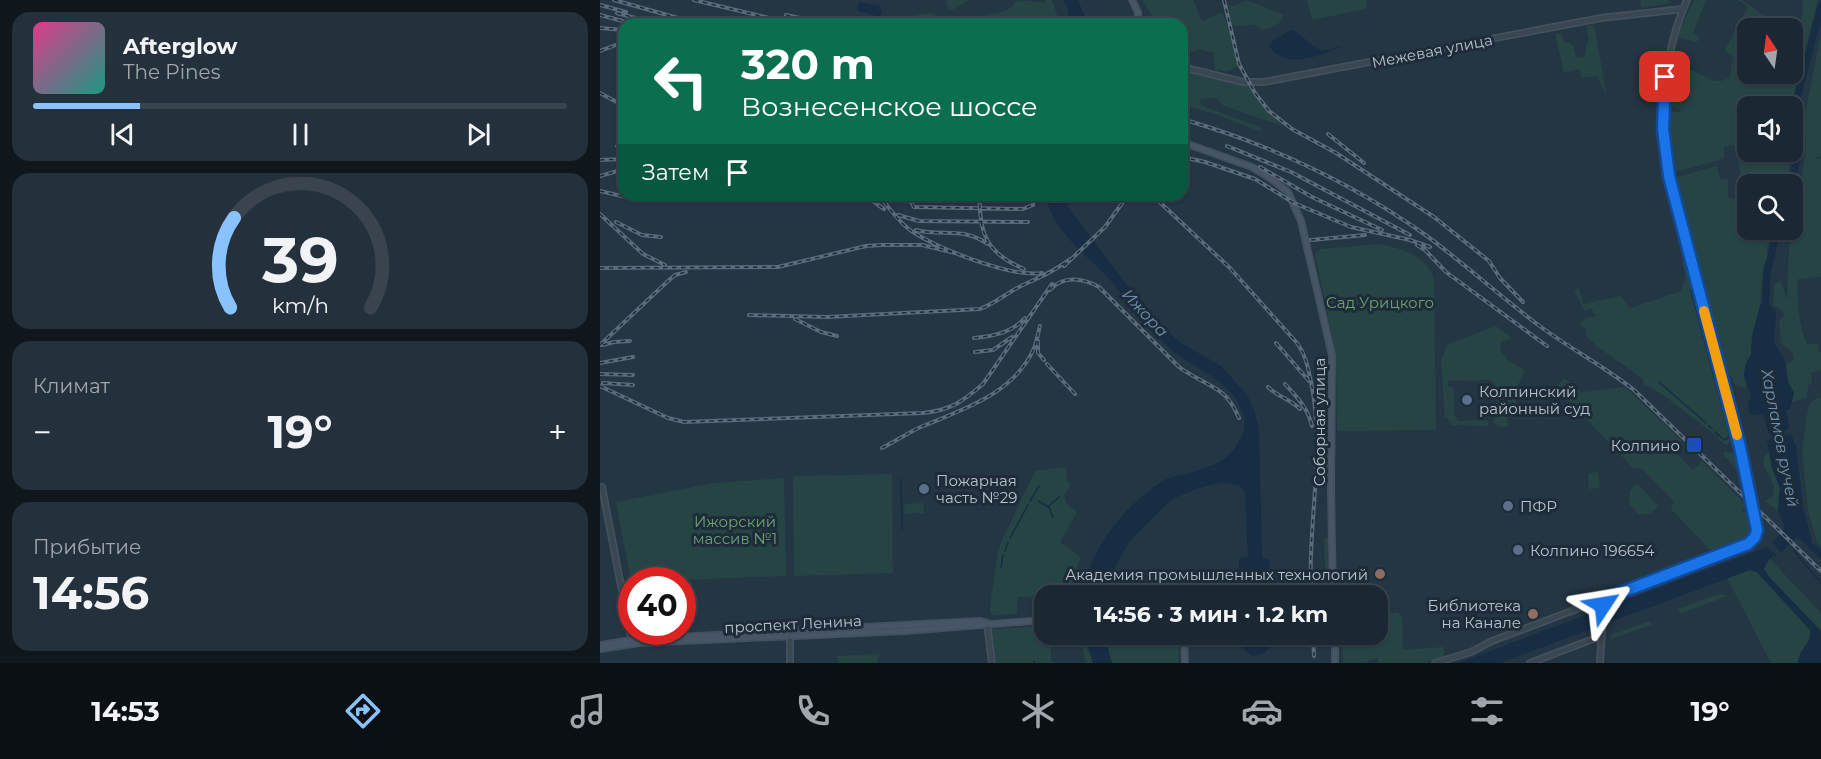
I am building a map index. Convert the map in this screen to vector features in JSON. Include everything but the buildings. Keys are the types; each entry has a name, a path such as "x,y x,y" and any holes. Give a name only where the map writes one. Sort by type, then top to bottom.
{"main road":[{"path":"1132,0 1138,12 1138,18"},
{"name":"Соборная улица","path":"1188,144 1245,165 1270,178 1288,192 1301,221 1332,355 1331,497 1334,585"},
{"name":"проспект Ленина","path":"696,639 979,621 987,623 1034,621"},
{"name":"проспект Ленина","path":"600,647 618,644"},
{"path":"1184,645 1185,663"},
{"path":"1335,645 1335,663"}],"street":[{"path":"1435,663 1748,544 1756,533 1753,504 1665,152 1663,129 1665,77 1673,37 1687,0"},
{"name":"Межевая улица","path":"1188,68 1243,82 1260,83 1601,18 1683,9"},
{"path":"601,488 618,575"},
{"path":"1600,663 1604,599"},
{"path":"987,623 992,663"},
{"path":"790,634 790,663"},
{"path":"1530,663 1601,636"}],"green space":[{"path":"970,0 950,11 945,2"},
{"path":"1017,0 1045,3 1045,0 1052,0 1058,18 984,18 985,15 1007,10"},
{"path":"1142,0 1193,0 1202,21 1222,12 1238,66 1228,71 1215,70 1214,53 1198,49 1194,52 1188,50 1188,18 1153,18"},
{"path":"1307,0 1367,0 1366,9 1312,20"},
{"path":"1640,0 1667,0 1671,3 1641,8"},
{"path":"1694,0 1706,0 1693,33 1699,36 1698,41 1695,42 1679,37 1678,33"},
{"path":"1738,0 1742,0 1766,17 1742,18 1748,7"},
{"path":"1803,0 1818,0 1803,59"},
{"path":"1245,1 1283,14 1283,17 1273,27 1262,30 1256,25 1235,26 1232,23 1228,5 1233,6"},
{"path":"930,13 942,18 910,18"},
{"path":"1594,25 1607,97 1597,76 1582,78 1579,69 1564,73 1555,34 1562,33 1564,43 1570,43 1574,47 1576,58 1584,57 1589,40 1586,26"},
{"path":"1737,27 1737,84 1797,84 1794,96 1737,96 1737,157 1735,147 1731,145 1724,147 1724,158 1720,160 1674,172 1668,151 1668,112 1680,112 1681,109 1671,107 1668,103 1672,70 1693,71 1711,80 1725,80 1730,77 1733,56 1725,49"},
{"path":"1821,33 1821,155 1814,159 1821,157 1821,277 1798,279 1798,295 1804,336 1807,344 1818,344 1819,352 1821,352 1821,370 1811,373 1812,383 1808,386 1807,397 1792,402 1794,393 1788,382 1786,365 1794,360 1793,353 1781,343 1779,320 1783,318 1784,313 1773,304 1775,283 1781,282 1787,300 1791,240 1803,240 1802,174 1806,142 1803,126"},
{"path":"1188,72 1249,86 1269,113 1285,127 1224,106 1216,98 1201,99 1202,106 1260,127 1261,132 1216,114 1188,107"},
{"path":"1738,162 1790,162 1789,174 1740,174"},
{"path":"1717,166 1720,179 1728,180 1728,198 1737,200 1737,240 1770,240 1763,267 1760,306 1752,336 1751,355 1747,360 1746,387 1736,385 1731,375 1725,374 1673,178"},
{"name":"Сад Урицкого","path":"1379,244 1412,254 1426,264 1434,279 1436,430 1337,431 1336,354 1315,254 1320,249"},
{"path":"1687,261 1732,432 1733,438 1726,445 1660,393 1644,384 1643,379 1598,347 1585,335 1587,330 1579,324 1587,318 1596,316 1591,308 1584,311 1574,290 1579,288 1583,304 1620,296 1630,308 1681,291 1686,276 1682,262"},
{"path":"1496,326 1512,338 1501,342 1500,350 1507,359 1525,371 1516,389 1516,415 1507,412 1508,427 1500,427 1494,423 1497,395 1491,380 1448,381 1448,386 1454,388 1454,414 1458,421 1487,420 1489,423 1487,426 1452,425 1448,417 1445,419 1441,360 1448,344"},
{"path":"1564,378 1582,392 1625,387 1682,441 1679,443 1682,446 1674,451 1693,470 1702,461 1746,505 1741,511 1752,513 1753,524 1752,532 1745,543 1715,555 1672,510 1674,501 1641,468 1633,468 1556,387"},
{"path":"1821,396 1821,546 1817,542 1808,511 1802,450 1808,409 1811,402"},
{"path":"1770,451 1772,468 1780,488 1778,511 1765,501 1773,496 1774,487 1764,464 1764,459"},
{"path":"1724,452 1736,453 1741,471 1737,470 1724,456"},
{"path":"1066,467 1067,480 1071,485 1064,496 1067,504 1077,512 1060,542 1081,557 1071,585 1034,585 1034,596 1017,597 1017,614 992,615 990,612 991,598 998,552 1035,471"},
{"path":"1598,472 1600,488 1589,489 1588,473"},
{"name":"Ижорский массив №1","path":"892,474 893,573 794,576 793,476"},
{"name":"Ижорский массив №1","path":"784,478 786,576 696,579 696,567 628,567 616,502 714,483"},
{"path":"1637,483 1658,506 1650,514 1639,514 1629,504 1630,491"},
{"path":"923,503 924,513 905,514 904,504"},
{"path":"1328,538 1330,585 1326,585 1324,540"},
{"path":"1770,559 1821,613 1821,631 1771,579 1764,569"},
{"path":"1748,570 1757,572 1810,630 1811,637 1800,653 1798,663 1771,663 1727,578"},
{"path":"1341,576 1357,576 1360,585 1341,585"},
{"path":"1719,594 1727,596 1680,614 1678,609"},
{"path":"1388,613 1398,613 1402,616 1403,650 1444,647 1444,656 1424,663 1379,663 1377,657 1365,663 1343,663 1342,645 1388,645"},
{"path":"1650,621 1651,625 1611,639 1611,635"},
{"path":"1034,627 1034,645 1051,645 1051,661 1055,663 996,663 992,629"},
{"path":"1082,645 1087,645 1093,663 1086,663"},
{"path":"1107,645 1178,645 1179,663 1112,663"},
{"path":"879,654 877,663 838,663 837,656"}],"water":[{"path":"1063,0 1078,0 1084,18 1069,18 1067,6"},
{"path":"859,2 881,6 880,17 859,11 857,9"},
{"path":"1291,30 1319,49 1328,50 1342,46 1314,57 1284,58 1269,46 1274,40"},
{"name":"Ижора","path":"1047,201 1066,201 1130,289 1145,304 1153,319 1181,343 1221,366 1247,395 1255,412 1259,432 1262,557 1269,560 1270,585 1240,585 1239,561 1248,557 1245,492 1239,485 1222,482 1172,499 1129,542 1106,585 1085,585 1092,562 1100,546 1121,517 1161,482 1211,466 1226,457 1238,443 1245,423 1239,403 1227,388 1178,355 1151,331 1111,281 1072,242 1055,220"},
{"path":"1766,302 1776,311 1774,343 1785,360 1788,382 1794,393 1790,409 1786,410 1789,429 1769,434 1763,414 1752,415 1749,412 1748,404 1751,395 1744,377 1760,306"},
{"path":"1791,434 1796,447 1803,507 1811,543 1821,549 1821,560 1800,539 1796,538 1776,557 1773,555 1764,569 1821,631 1821,663 1798,663 1809,639 1810,630 1757,572 1750,570 1500,663 1458,663 1769,545 1785,526 1778,511 1780,488 1772,468 1767,440"},
{"path":"1087,645 1107,645 1112,663 1093,663"},
{"path":"1242,645 1271,645 1265,653 1253,656"}],"pier":[{"path":"1770,540 1783,554 1779,558 1765,544"},
{"path":"1612,602 1608,606 1607,623 1609,625 1594,631 1597,627 1598,611 1595,608"}],"waterway":[{"name":"Харламов ручей","path":"1795,174 1798,143 1797,98 1821,6"},
{"name":"Харламов ручей","path":"1765,309 1767,274 1775,240"},
{"path":"1691,290 1730,436"},
{"path":"1659,382 1706,423"},
{"path":"1709,426 1712,429"},
{"path":"1715,432 1724,440 1733,435"},
{"path":"901,479 902,529"},
{"path":"1030,501 1039,486"},
{"path":"1049,506 1059,497"},
{"path":"1038,501 1049,507 1053,518"},
{"path":"1010,538 1028,505"},
{"path":"1005,551 1008,542"},
{"path":"1794,551 1821,583"},
{"path":"1001,568 1003,555"}],"railway":[{"path":"614,0 678,18"},
{"path":"694,0 769,18"},
{"path":"1224,0 1239,64 1255,93 1269,111 1292,129 1336,153 1434,217 1489,261 1500,278 1523,302"},
{"path":"600,5 626,12"},
{"path":"617,13 635,18"},
{"path":"600,15 618,20"},
{"path":"786,15 800,18"},
{"path":"600,28 618,30"},
{"path":"600,51 618,44"},
{"path":"600,93 618,103"},
{"path":"1188,121 1279,153 1310,167 1370,199 1427,236 1541,327 1634,390 1821,571"},
{"path":"1328,134 1364,163"},
{"path":"1227,146 1291,172 1410,235"},
{"path":"1188,158 1255,179 1294,203 1351,227 1410,240 1430,247"},
{"path":"600,160 618,159"},
{"path":"1260,167 1312,197 1382,230"},
{"path":"600,176 618,171"},
{"path":"600,191 618,195"},
{"path":"873,201 884,209"},
{"path":"883,201 910,230 937,245 993,266 1012,271 1042,273"},
{"path":"911,201 914,207 1023,209 1033,205 1034,201"},
{"path":"980,201 981,221 988,241 1002,257 1024,269"},
{"path":"1064,266 1105,227 1124,201"},
{"path":"1158,201 1230,268 1297,343 1305,357 1311,382 1317,435 1311,585"},
{"path":"600,214 643,254 665,265"},
{"path":"898,215 919,221 1028,222"},
{"path":"616,222 642,235 661,237"},
{"path":"916,230 969,235 988,244"},
{"path":"1311,240 1365,235"},
{"path":"600,268 778,267 866,246 881,245 922,245 955,253"},
{"path":"1417,245 1446,272 1547,346"},
{"path":"749,315 827,317 980,309 1070,259"},
{"path":"600,345 675,275 686,272"},
{"path":"1050,290 1067,280 1080,280 1099,287 1179,367 1225,395 1239,418"},
{"path":"600,386 668,418 684,422 923,413 941,410 962,400 983,384 1052,284"},
{"path":"974,338 1002,333 1025,318"},
{"path":"795,319 821,332 837,336"},
{"path":"882,448 918,428 987,398 1001,388 1025,364 1035,345 1040,326"},
{"path":"975,352 993,350 1012,337"},
{"path":"603,345 630,341"},
{"path":"1038,341 1038,353 1044,360"},
{"path":"1276,343 1309,381"},
{"path":"600,363 633,357"},
{"path":"1047,364 1075,394"},
{"path":"600,374 633,375"},
{"path":"603,383 633,385"},
{"path":"1285,384 1305,408 1312,426"},
{"path":"1268,387 1300,409"},
{"path":"1314,645 1314,656"}],"slow traffic":[{"path":"1704,311 1737,435"}],"place":[{"name":"Колпинский районный суд","path":"1467,400"},
{"name":"Колпино","path":"1694,445"},
{"name":"Пожарная часть №29","path":"924,489"},
{"name":"ПФР","path":"1508,506"},
{"name":"Колпино 196654","path":"1518,550"},
{"name":"Академия промышленных технологий","path":"1380,574"},
{"name":"Библиотека на Канале","path":"1533,614"}],"route":[{"path":"1603,605 1604,599 1748,544 1755,537 1757,530 1740,447 1669,176 1663,129 1665,77"}]}
